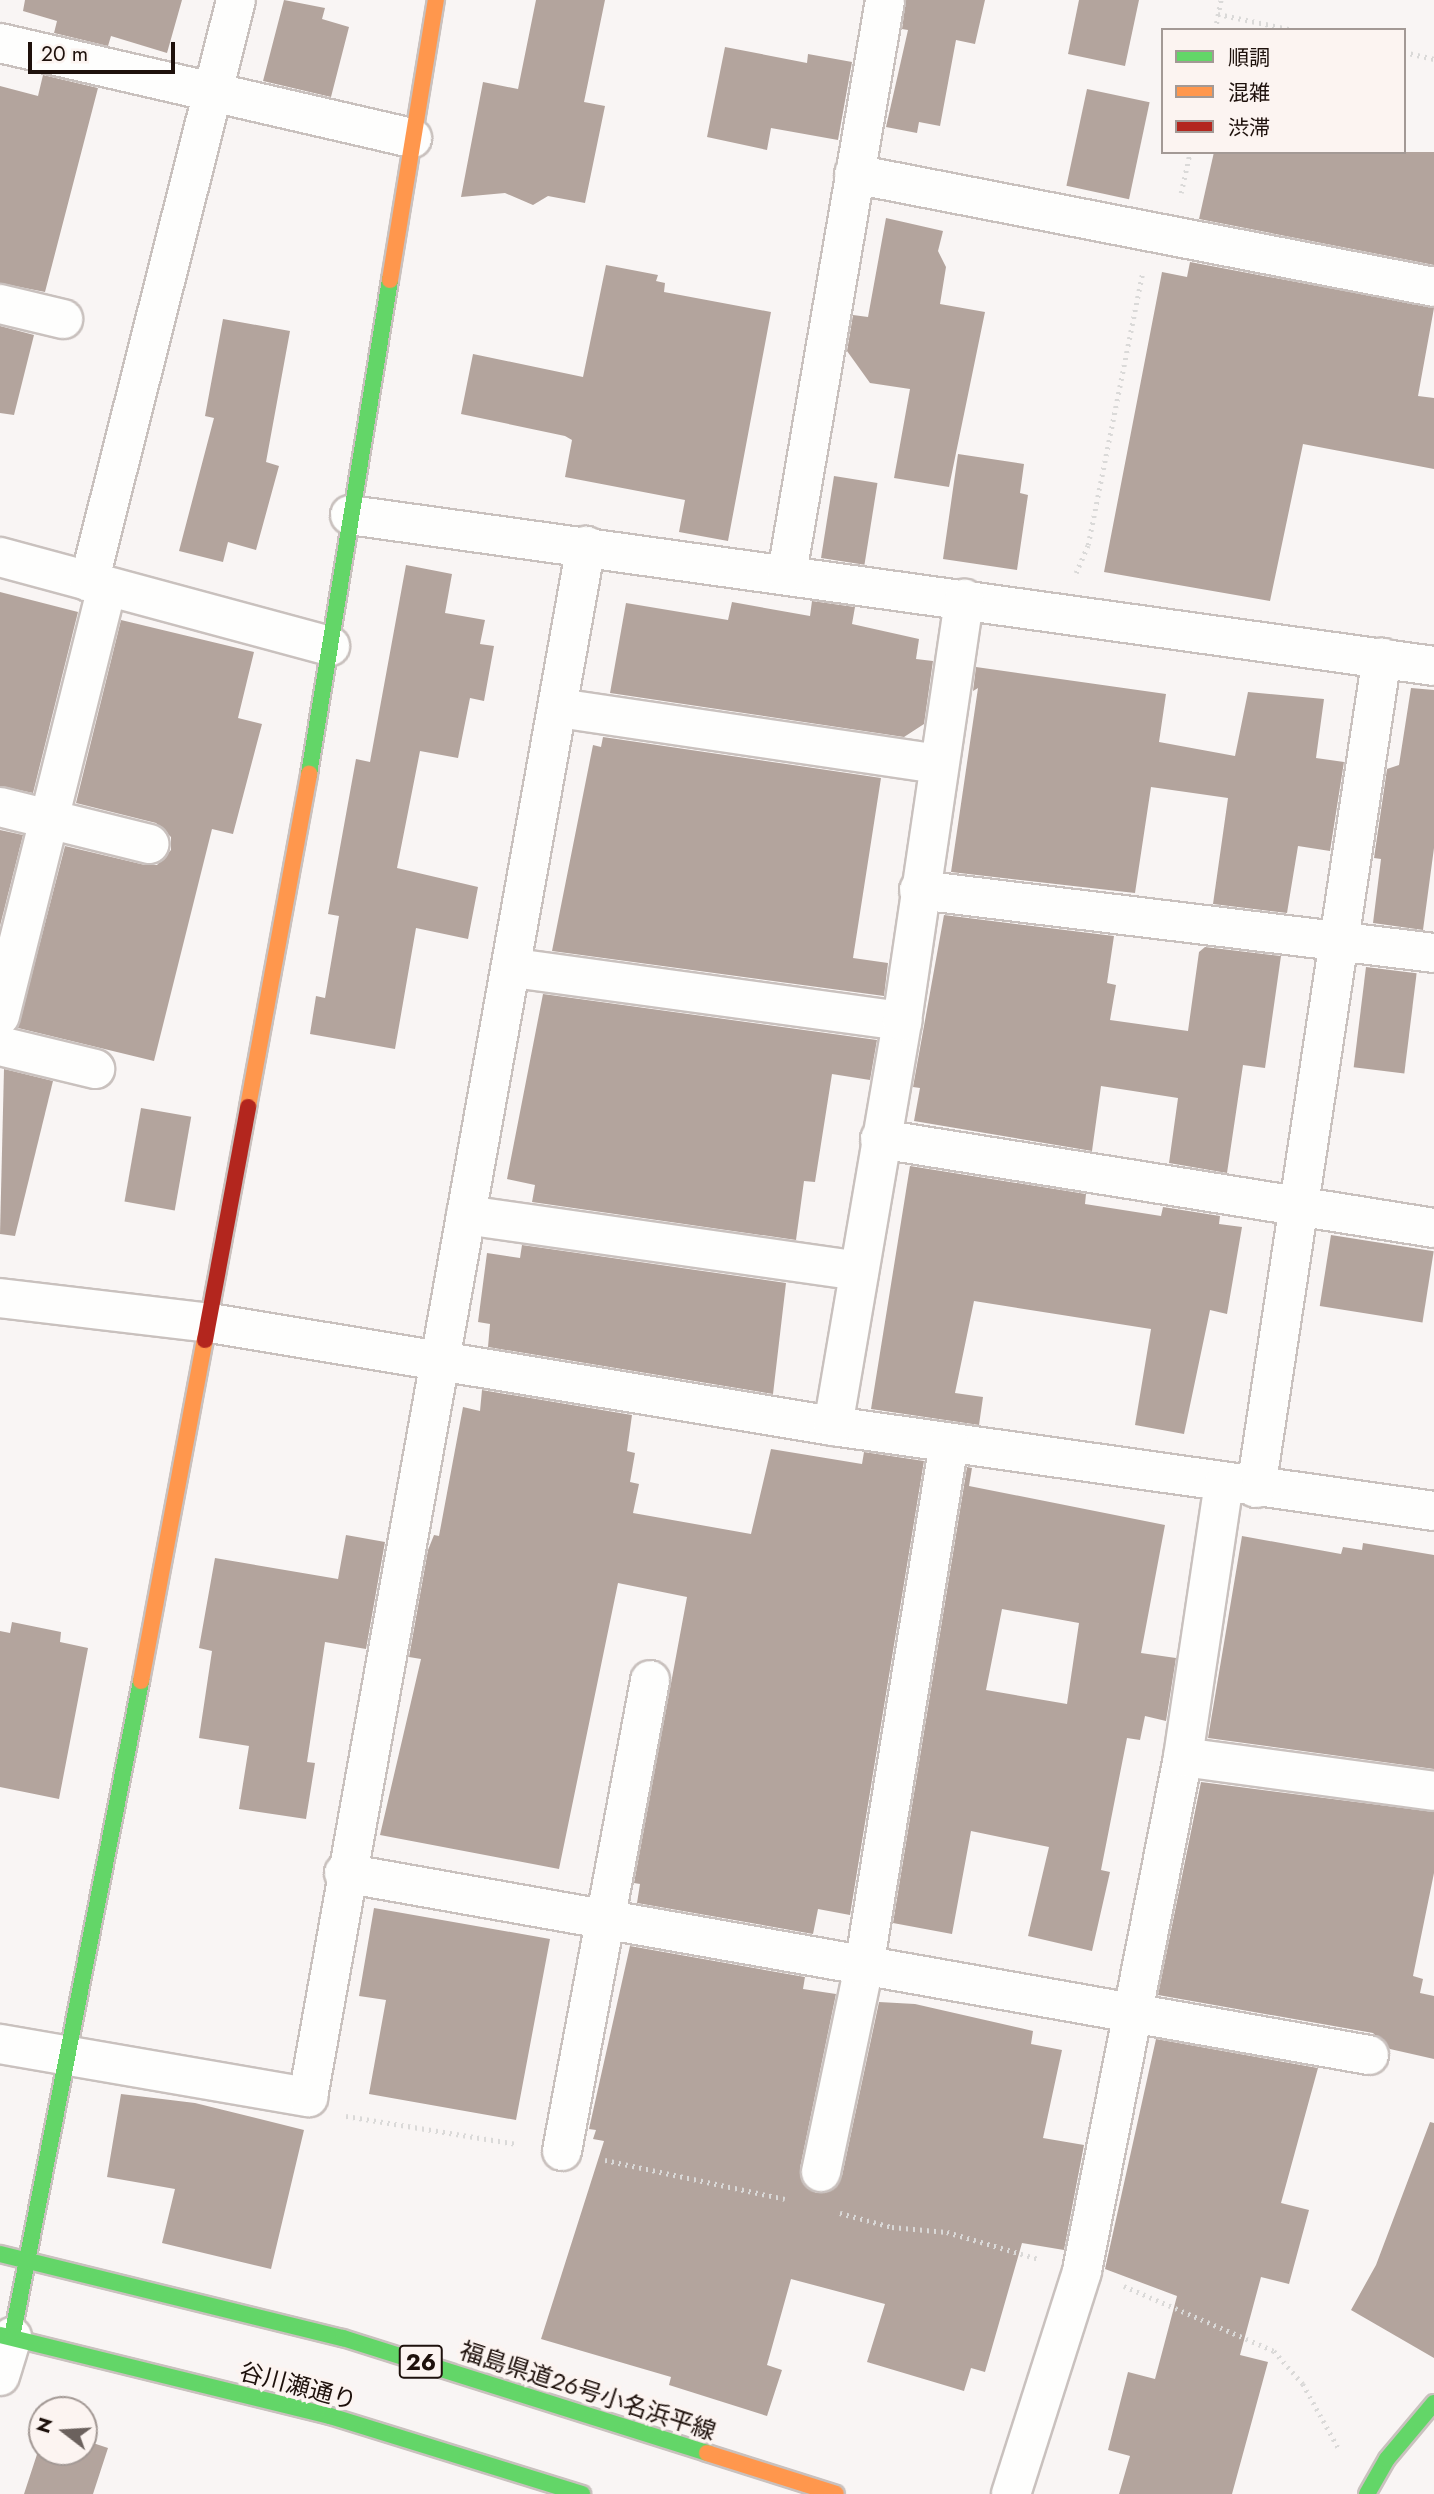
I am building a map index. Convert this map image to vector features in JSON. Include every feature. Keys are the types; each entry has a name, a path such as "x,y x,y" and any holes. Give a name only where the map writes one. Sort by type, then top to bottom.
{"street":[{"path":"0,1016 49,819 98,584 236,0"},
{"path":"0,2376 6,2336 32,2260 210,1323 330,646 436,0"},
{"path":"787,573 885,0"},
{"path":"0,43 215,96 412,138"},
{"path":"854,174 1434,287"},
{"path":"0,304 63,319"},
{"path":"350,515 787,573 1434,666"},
{"path":"0,2043 308,2097 344,1873 437,1363 514,968 586,546"},
{"path":"0,557 330,646"},
{"path":"833,1426 902,1021 919,890 964,599"},
{"path":"1011,2494 1082,2271 1135,2015 1183,1758 1300,1207 1382,657"},
{"path":"559,708 939,764"},
{"path":"0,807 150,844"},
{"path":"919,890 1340,938 1434,953"},
{"path":"514,968 902,1021"},
{"path":"0,1046 95,1069"},
{"path":"880,1139 1434,1228"},
{"path":"466,1215 859,1272"},
{"path":"0,1298 210,1323 437,1363 833,1426 1240,1486 1434,1511"},
{"path":"821,2172 864,1967 949,1443"},
{"path":"562,2151 650,1680"},
{"path":"1183,1758 1434,1791"},
{"path":"344,1873 603,1922 1369,2055"},
{"name":"福島県道26号小名浜平線","path":"0,2254 343,2337 836,2494"},
{"name":"谷川瀬通り","path":"6,2336 330,2416 582,2494"},
{"path":"1367,2494 1434,2403"}],"path":[{"path":"1215,28 1221,0"},
{"path":"1218,14 1284,28"},
{"path":"1406,52 1434,59"},
{"path":"1059,612 1088,545 1151,231"},
{"path":"308,2097 321,2112 562,2151 795,2201"},
{"path":"831,2211 892,2227 947,2232 1082,2271 1156,2297 1273,2351 1303,2384 1346,2462"}],"building":[{"path":"25,0 182,0 167,53 111,36 108,46 54,33 57,21 23,11"},
{"path":"284,0 325,8 322,19 349,27 331,97 263,81"},
{"path":"536,0 605,0 584,102 605,106 585,203 548,196 533,205 505,193 461,197 483,82 518,89"},
{"path":"906,0 985,0 975,44 956,40 940,126 919,122 917,133 886,127 908,30 902,29"},
{"path":"1079,0 1139,0 1125,66 1068,54"},
{"path":"725,47 807,63 808,54 852,62 838,140 771,128 767,150 707,137"},
{"path":"43,75 98,88 45,292 0,283 0,86 38,96"},
{"path":"1087,89 1150,102 1129,199 1066,186"},
{"path":"1434,152 1434,265 1199,219 1214,154"},
{"path":"886,218 943,231 938,251 946,267 940,304 985,312 949,487 894,478 910,389 870,383 847,351 853,315 868,317"},
{"path":"1190,262 1434,308 1418,396 1434,398 1434,469 1303,444 1270,601 1104,572 1162,272 1187,277"},
{"path":"606,265 658,275 656,281 665,283 664,292 771,312 728,541 679,532 685,500 565,477 572,440 565,436 461,414 473,354 583,377"},
{"path":"223,319 290,331 266,462 279,466 256,550 228,542 223,562 179,551 214,418 205,416"},
{"path":"0,326 34,335 14,415 0,413"},
{"path":"958,454 1024,464 1020,493 1028,495 1017,570 943,559"},
{"path":"834,476 877,483 864,565 821,558"},
{"path":"406,565 452,574 445,613 485,620 480,644 494,646 484,701 470,698 458,758 420,751 397,868 478,887 468,939 416,928 395,1049 310,1034 316,996 325,998 339,916 328,914 356,759 370,762"},
{"path":"0,592 78,612 33,793 0,786"},
{"path":"812,601 855,607 852,624 919,639 916,659 933,661 924,724 904,737 610,693 626,603 728,620 732,602 810,616"},
{"path":"121,620 254,652 238,718 262,724 233,834 212,829 154,1061 18,1028 65,846 145,865 157,865 171,850 171,837 156,823 76,803"},
{"path":"976,667 1166,694 1159,742 1235,756 1248,692 1324,699 1316,758 1344,762 1330,851 1298,846 1287,913 1213,904 1228,798 1151,787 1135,893 951,872 978,688 973,691"},
{"path":"1411,688 1434,690 1434,848 1423,930 1373,923 1381,859 1374,858 1387,769 1399,765"},
{"path":"603,737 881,778 853,958 888,963 884,996 552,951 593,745 601,747"},
{"path":"0,830 23,835 0,926"},
{"path":"944,915 1114,936 1107,983 1116,985 1110,1020 1188,1031 1199,952 1205,947 1281,956 1265,1068 1243,1065 1227,1173 1169,1163 1178,1098 1101,1086 1092,1151 914,1121 920,1088 913,1087"},
{"path":"1366,967 1417,973 1404,1073 1354,1067"},
{"path":"543,994 877,1040 870,1080 832,1074 815,1182 804,1181 796,1240 532,1202 535,1185 507,1179"},
{"path":"4,1069 53,1081 15,1236 0,1234"},
{"path":"141,1108 191,1117 175,1210 125,1202"},
{"path":"910,1166 1086,1194 1085,1204 1161,1216 1163,1207 1220,1216 1219,1224 1242,1227 1227,1314 1210,1310 1184,1434 1135,1425 1151,1329 974,1301 955,1393 983,1397 979,1425 871,1409"},
{"path":"1331,1235 1434,1251 1422,1322 1320,1306"},
{"path":"522,1245 786,1283 773,1394 488,1347 490,1324 478,1322 487,1253 520,1258"},
{"path":"482,1390 632,1415 627,1451 635,1453 630,1482 639,1484 633,1513 751,1534 771,1449 862,1464 864,1452 924,1461 850,1915 818,1909 813,1934 637,1903 640,1884 634,1883 687,1597 618,1583 559,1869 380,1835 421,1659 409,1657 428,1550 434,1535 439,1536 463,1407 480,1411"},
{"path":"967,1467 972,1468 969,1486 1165,1525 1141,1653 1176,1658 1166,1721 1145,1716 1140,1740 1127,1738 1101,1870 1110,1872 1092,1951 1028,1936 1049,1847 971,1831 952,1934 893,1923","holes":["1002,1609 1079,1623 1067,1704 986,1690"]},
{"path":"346,1535 385,1542 366,1649 325,1642 307,1762 315,1763 306,1819 239,1809 249,1746 199,1738 212,1651 199,1648 215,1558 338,1579"},
{"path":"1242,1536 1341,1554 1343,1547 1362,1550 1363,1543 1434,1555 1434,1769 1208,1738"},
{"path":"12,1622 61,1632 60,1642 88,1648 59,1799 0,1787 0,1631 10,1633"},
{"path":"1201,1782 1434,1812 1434,1873 1413,1976 1423,1979 1420,1993 1434,1996 1434,2059 1390,2049 1373,2033 1158,1995"},
{"path":"374,1908 550,1939 516,2120 369,2094 386,2000 359,1996"},
{"path":"630,1946 805,1977 803,1989 836,1994 800,2168 801,2179 816,2193 828,2192 842,2176 879,2002 915,2004 1033,2031 1031,2044 1062,2050 1043,2138 1084,2145 1064,2250 1022,2243 985,2372 971,2368 964,2391 867,2362 885,2304 791,2279 767,2365 782,2370 767,2416 669,2385 671,2377 541,2339 604,2141 593,2139 596,2130 589,2129"},
{"path":"1156,2039 1318,2068 1281,2203 1309,2210 1289,2284 1261,2277 1240,2355 1268,2362 1232,2494 1119,2494 1130,2456 1108,2450 1128,2372 1155,2379 1177,2296 1105,2269"},
{"path":"121,2094 195,2103 304,2130 271,2269 162,2243 175,2189 107,2177"},
{"path":"1430,2122 1434,2123 1434,2358 1351,2310 1376,2265"},
{"path":"98,2445 108,2448 93,2494 24,2494 33,2466 98,2466"}],"traffic: fast":[{"path":"309,774 390,280"},
{"path":"12,2337 141,1681"},
{"path":"0,2254 343,2338 707,2453"},
{"path":"0,2335 330,2416 582,2494"},
{"path":"1367,2494 1387,2459 1434,2403"}],"traffic: slow":[{"path":"390,280 436,0"},
{"path":"248,1107 309,774"},
{"path":"141,1681 205,1340"},
{"path":"707,2453 836,2494"}],"traffic: jam":[{"path":"205,1340 248,1107"}]}
